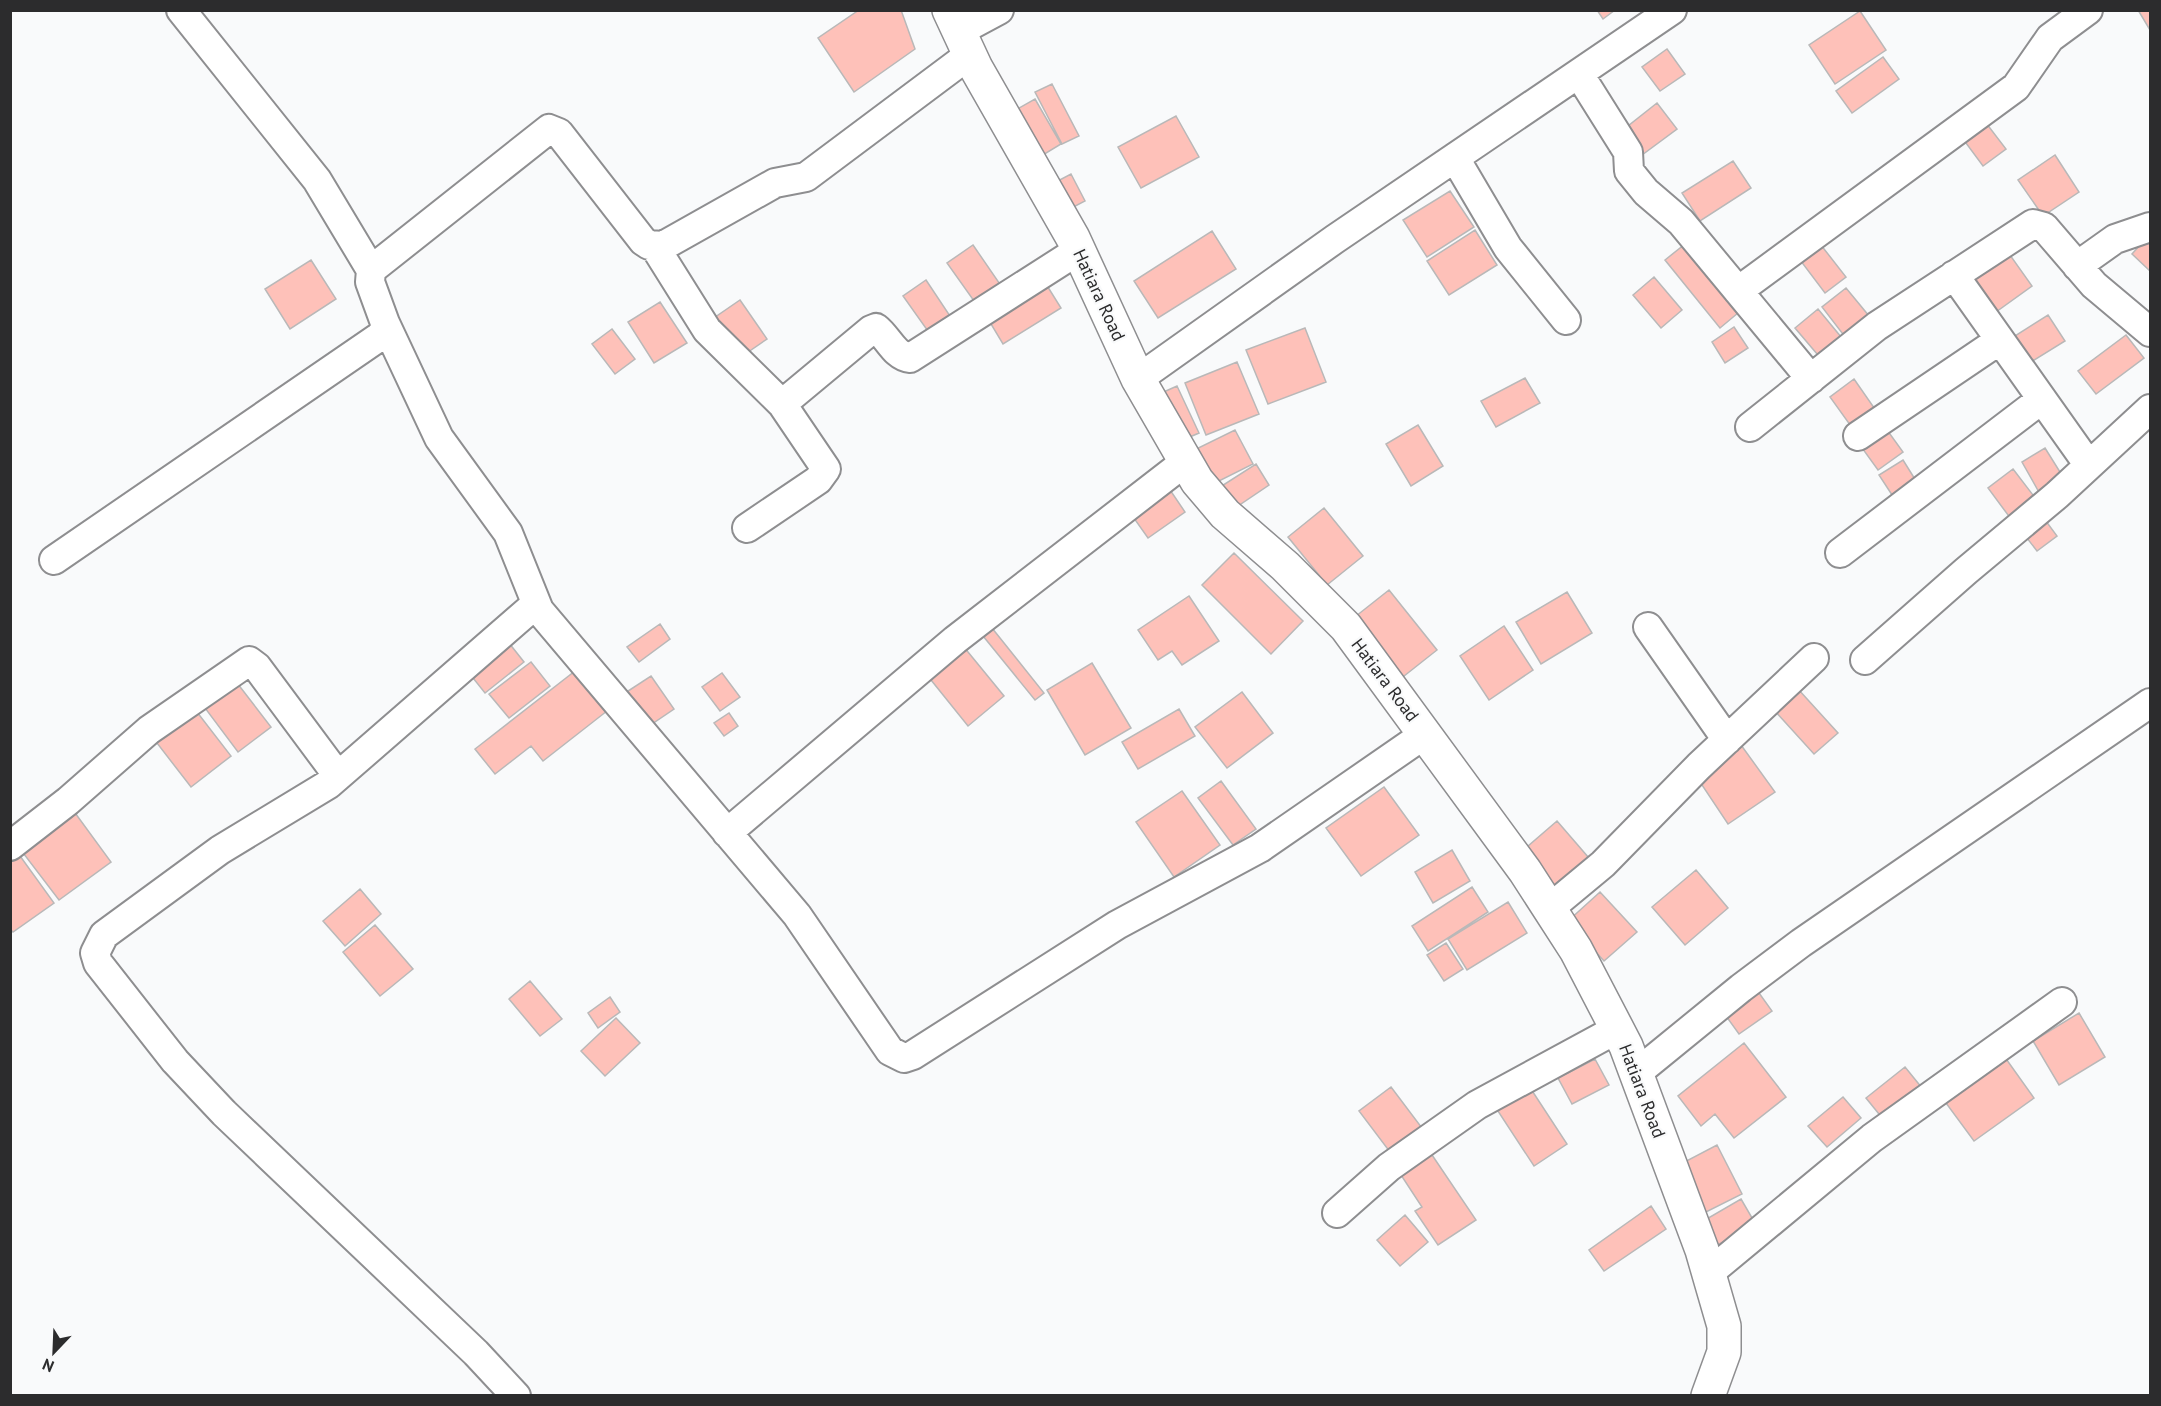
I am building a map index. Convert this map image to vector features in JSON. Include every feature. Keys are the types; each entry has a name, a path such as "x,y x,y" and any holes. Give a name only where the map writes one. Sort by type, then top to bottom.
{"street":[{"path":"181,10 317,180 371,270 370,282 385,323 439,438 508,533 539,610 808,928 890,1051 904,1058 913,1055 1117,925 1260,848 1425,734"},
{"path":"655,247 663,246 775,183 806,177 959,32 999,10"},
{"path":"1138,380 1455,158 1672,10"},
{"path":"1738,291 2016,87 2050,38 2088,10"},
{"name":"Hatiara Road","path":"959,32 1078,250 1138,380 1206,495 1327,605 1425,734 1550,908 1617,1029 1638,1072 1709,1273 1724,1326 1724,1352 1708,1395"},
{"path":"1579,74 1628,152 1629,171 1646,192 1682,222 1811,379"},
{"path":"371,270 549,129 559,133 644,241 655,247 707,330 782,404 826,469 818,480 747,528"},
{"path":"1455,158 1508,248 1566,320"},
{"path":"1750,427 1877,326 2033,224 2044,227 2094,285 2151,332"},
{"path":"2077,266 2115,238 2151,227"},
{"path":"782,404 871,330 876,328 881,331 900,355 910,358 1078,250"},
{"path":"1954,275 2088,464"},
{"path":"54,560 379,337 385,330 385,323"},
{"path":"1857,436 2000,340"},
{"path":"1840,553 2042,399"},
{"path":"1865,660 2151,409"},
{"path":"728,833 954,640 1185,462"},
{"path":"516,1395 476,1353 208,1097 175,1061 98,963 95,953 104,935 220,850 338,776 529,610 536,608 539,610"},
{"path":"1648,627 1727,740"},
{"path":"1550,908 1603,864 1727,740 1814,658"},
{"path":"10,846 68,801 149,730 249,661 257,667 338,776"},
{"path":"1638,1072 1741,988 1801,943 2151,703"},
{"path":"1709,1273 1872,1138 2062,1002"},
{"path":"1337,1213 1389,1167 1477,1105 1617,1029"}],"building":[{"path":"859,10 901,10 915,49 854,92 818,38"},
{"path":"1597,10 1615,10 1603,19"},
{"path":"2138,10 2150,10 2150,30"},
{"path":"1860,11 1886,50 1835,84 1809,45"},
{"path":"1667,49 1685,74 1660,91 1642,67"},
{"path":"1883,57 1899,79 1852,113 1836,91"},
{"path":"1052,84 1079,136 1062,144 1035,92"},
{"path":"1035,99 1061,144 1038,158 1012,112"},
{"path":"1657,103 1677,129 1642,155 1623,130"},
{"path":"1176,116 1199,157 1141,188 1118,147"},
{"path":"1983,119 2006,149 1983,166 1960,135"},
{"path":"2055,155 2079,192 2043,216 2018,180"},
{"path":"1733,161 1751,188 1700,221 1682,193"},
{"path":"1071,174 1085,201 1062,213 1048,186"},
{"path":"1450,191 1474,227 1427,257 1403,220"},
{"path":"1475,230 1497,265 1449,295 1427,261"},
{"path":"1212,231 1236,269 1158,318 1134,281"},
{"path":"2150,234 2150,271 2132,254"},
{"path":"1690,240 1744,308 1720,328 1665,260"},
{"path":"1817,240 1846,277 1825,293 1797,256"},
{"path":"973,245 1004,290 979,308 947,263"},
{"path":"2005,248 2032,286 1989,317 1962,280"},
{"path":"311,260 336,299 290,329 265,289"},
{"path":"1654,277 1682,310 1661,328 1633,295"},
{"path":"926,280 952,319 930,334 903,296"},
{"path":"1046,284 1061,308 1003,344 988,319"},
{"path":"1846,288 1874,322 1849,342 1822,307"},
{"path":"740,300 767,339 738,359 711,320"},
{"path":"660,302 687,343 654,363 628,322"},
{"path":"1818,309 1846,343 1823,361 1795,328"},
{"path":"2048,315 2065,341 2023,367 2007,341"},
{"path":"1734,327 1748,348 1725,363 1712,342"},
{"path":"1305,328 1326,382 1268,404 1246,350"},
{"path":"612,329 635,359 615,374 592,344"},
{"path":"2126,335 2144,358 2096,394 2078,371"},
{"path":"1237,362 1259,414 1206,435 1185,383"},
{"path":"1525,378 1540,403 1496,427 1481,401"},
{"path":"1854,379 1877,412 1853,429 1830,397"},
{"path":"1177,386 1199,433 1178,442 1157,395"},
{"path":"1882,423 1903,452 1878,470 1857,441"},
{"path":"1418,425 1443,466 1411,486 1386,444"},
{"path":"1235,430 1253,464 1205,488 1188,453"},
{"path":"2045,448 2065,480 2040,494 2022,462"},
{"path":"1903,460 1918,484 1894,498 1879,475"},
{"path":"1256,464 1269,485 1232,510 1217,489"},
{"path":"2013,469 2036,499 2011,519 1988,488"},
{"path":"1168,487 1185,512 1148,538 1131,514"},
{"path":"1324,508 1363,556 1327,585 1288,537"},
{"path":"2040,513 2057,536 2037,551 2020,529"},
{"path":"1234,553 1303,621 1271,654 1202,585"},
{"path":"1389,590 1437,650 1399,680 1351,620"},
{"path":"1567,592 1592,633 1541,664 1516,622"},
{"path":"1189,596 1219,641 1182,665 1172,651 1158,660 1138,630"},
{"path":"988,623 1044,693 1035,700 979,631"},
{"path":"660,624 670,639 639,662 627,647"},
{"path":"1504,626 1533,670 1489,700 1460,656"},
{"path":"505,638 524,662 485,693 465,668"},
{"path":"959,641 1004,696 968,726 923,670"},
{"path":"531,662 550,686 509,718 489,694"},
{"path":"1092,663 1131,728 1085,755 1047,690"},
{"path":"575,671 607,711 543,761 531,746 495,774 475,749"},
{"path":"722,673 740,697 720,711 702,687"},
{"path":"651,676 674,709 649,726 625,693"},
{"path":"234,679 271,727 238,752 202,704"},
{"path":"1798,689 1838,733 1814,754 1775,711"},
{"path":"1242,692 1273,733 1227,768 1195,727"},
{"path":"190,703 231,756 191,787 150,734"},
{"path":"1179,709 1195,736 1138,769 1122,742"},
{"path":"729,713 738,726 724,736 714,723"},
{"path":"1741,745 1775,792 1728,824 1696,776"},
{"path":"1221,781 1256,829 1233,845 1198,798"},
{"path":"1384,787 1419,835 1361,876 1326,828"},
{"path":"1182,791 1220,845 1174,877 1136,822"},
{"path":"70,806 111,862 59,900 17,845"},
{"path":"1557,821 1595,865 1558,897 1521,852"},
{"path":"15,849 54,903 13,932 10,929 10,852"},
{"path":"1452,850 1470,881 1433,903 1415,872"},
{"path":"1696,870 1728,908 1685,945 1652,907"},
{"path":"1472,887 1488,912 1428,951 1412,926"},
{"path":"360,889 381,914 345,946 323,921"},
{"path":"1600,892 1637,932 1604,961 1568,921"},
{"path":"1508,902 1527,933 1467,970 1448,939"},
{"path":"375,925 413,969 380,996 343,952"},
{"path":"1446,943 1463,969 1444,981 1427,955"},
{"path":"530,981 562,1019 540,1036 509,999"},
{"path":"1754,986 1772,1011 1739,1034 1721,1009"},
{"path":"610,997 620,1012 598,1028 588,1013"},
{"path":"2079,1013 2105,1057 2059,1085 2033,1041"},
{"path":"616,1018 640,1043 605,1076 581,1051"},
{"path":"1744,1043 1786,1097 1734,1138 1715,1114 1701,1126 1678,1096"},
{"path":"2004,1056 2034,1098 1974,1141 1943,1099"},
{"path":"1595,1059 1609,1085 1572,1104 1558,1078"},
{"path":"1905,1067 1922,1088 1883,1119 1866,1098"},
{"path":"1527,1083 1567,1144 1534,1166 1494,1105"},
{"path":"1391,1087 1425,1132 1393,1156 1359,1111"},
{"path":"1843,1097 1861,1118 1827,1147 1808,1126"},
{"path":"1717,1145 1742,1194 1698,1216 1673,1168"},
{"path":"1430,1152 1476,1220 1438,1245 1415,1211 1422,1207 1399,1172"},
{"path":"1741,1199 1755,1223 1713,1248 1698,1224"},
{"path":"1651,1206 1666,1229 1604,1271 1589,1250"},
{"path":"1405,1215 1428,1242 1400,1266 1377,1240"}]}
